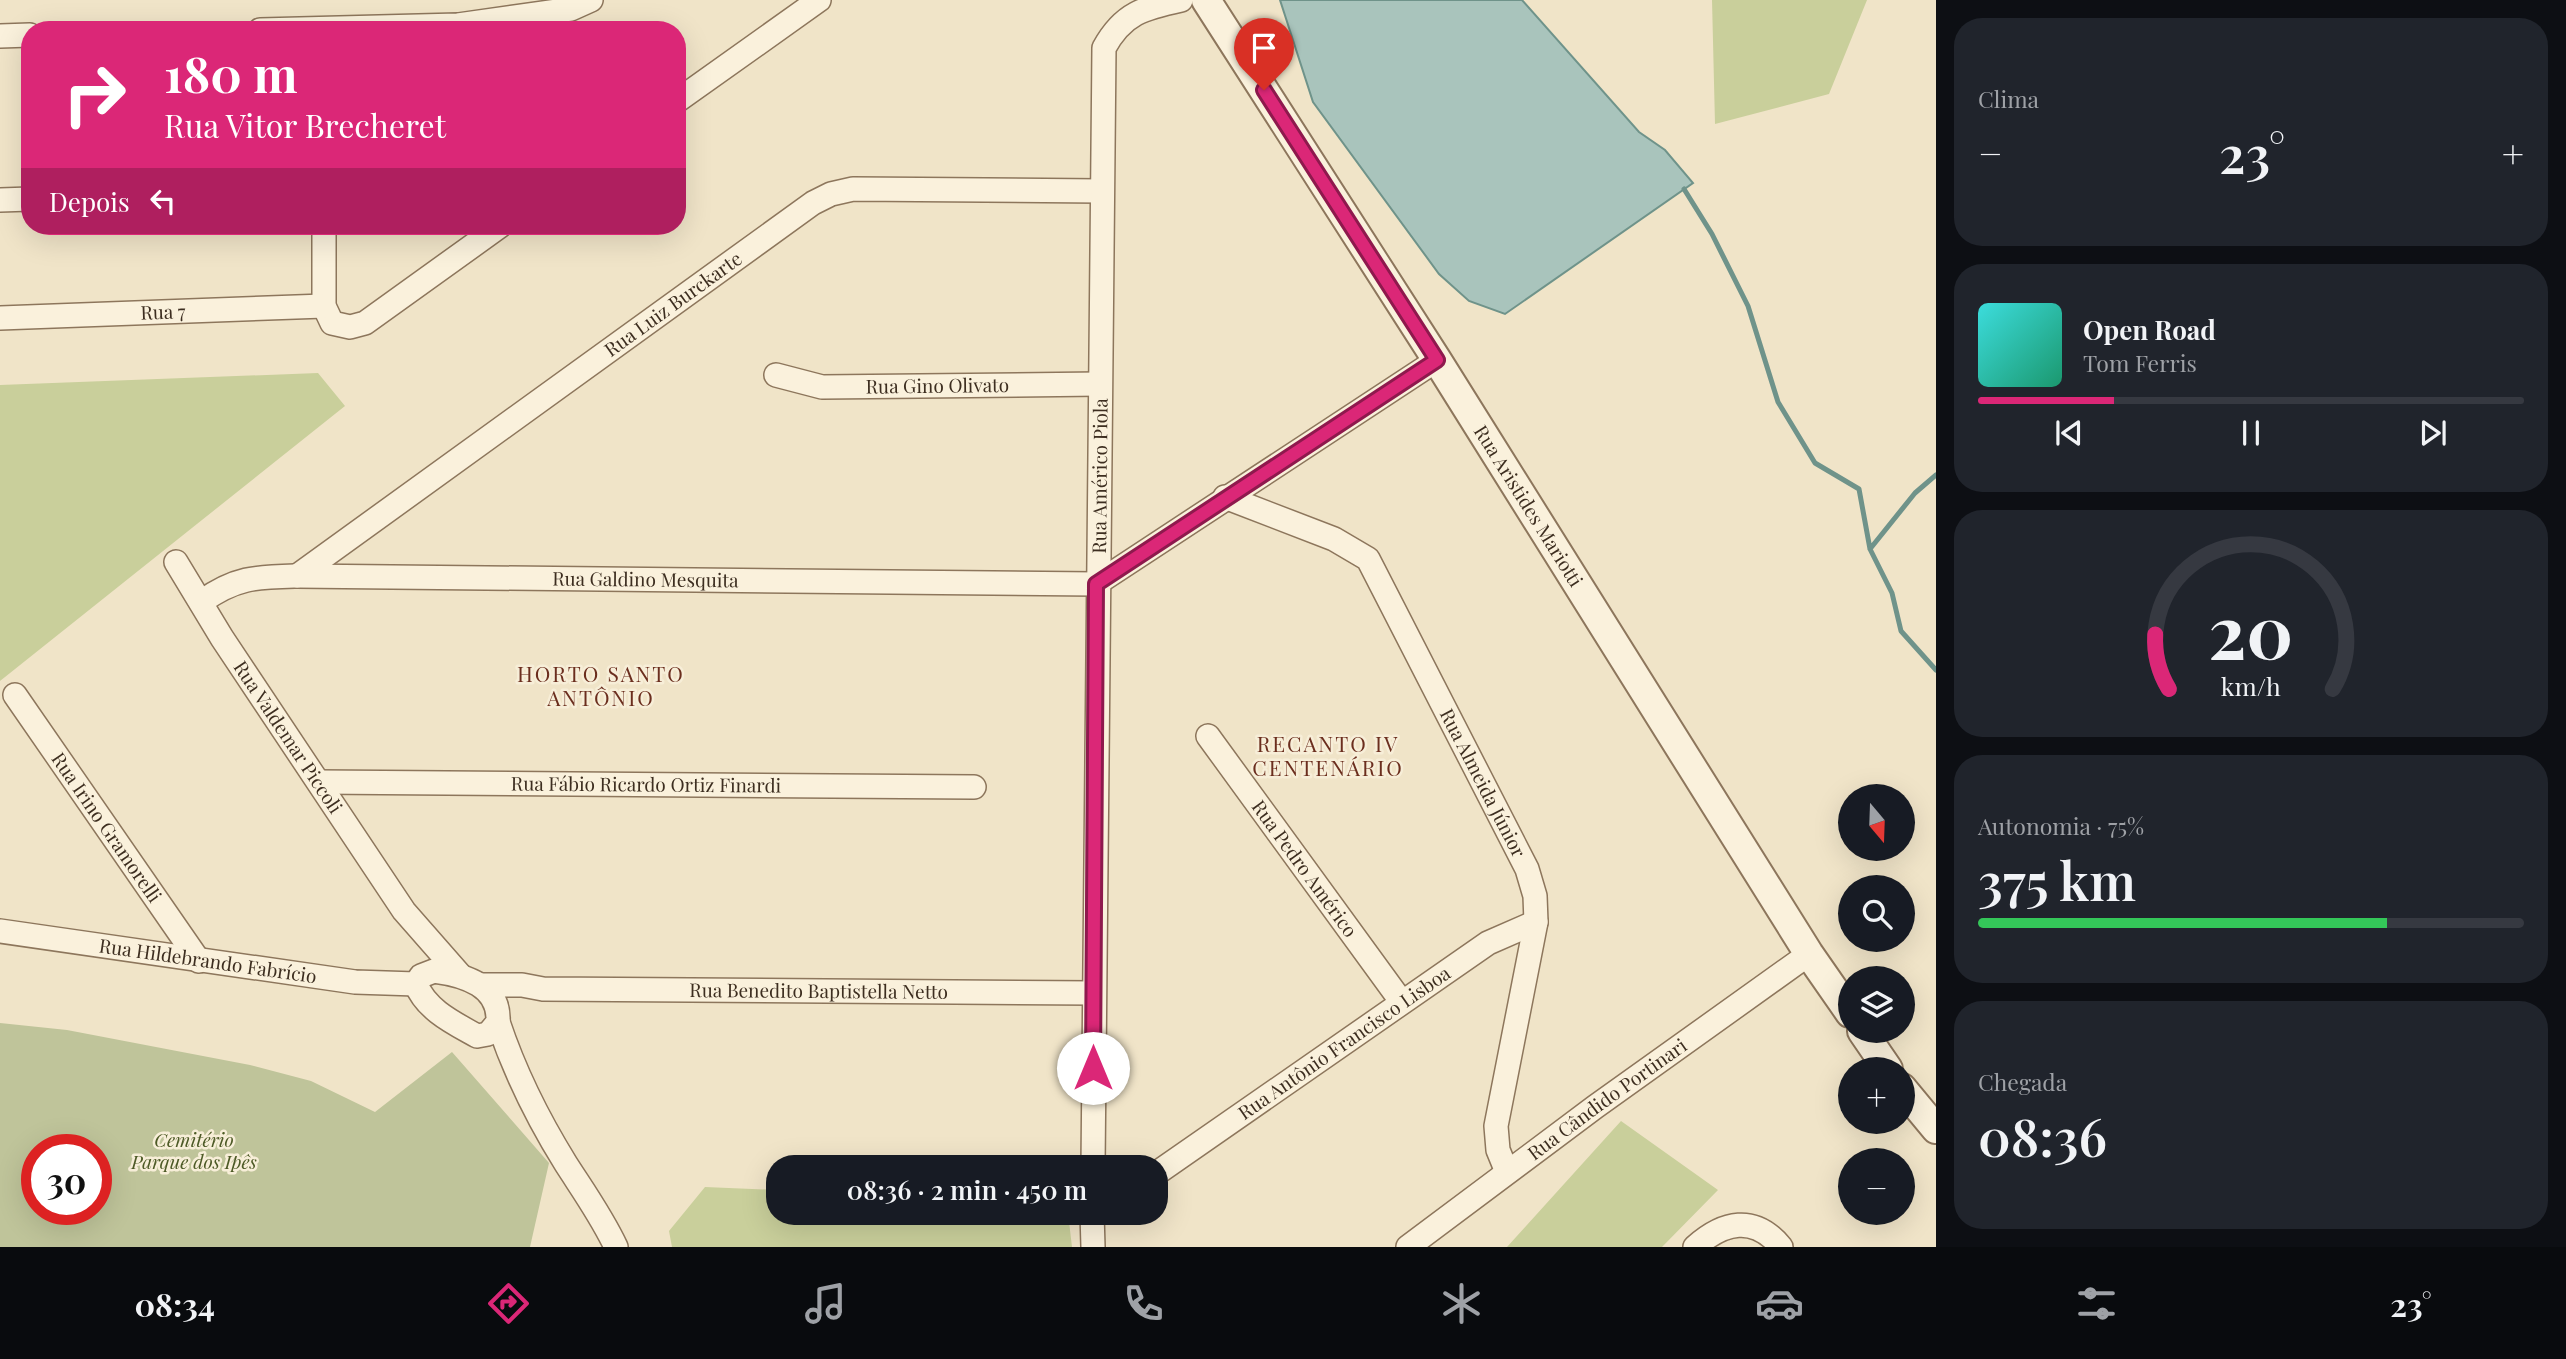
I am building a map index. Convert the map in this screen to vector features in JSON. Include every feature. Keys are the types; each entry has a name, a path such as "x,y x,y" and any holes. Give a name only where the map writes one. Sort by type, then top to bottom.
{"street":[{"path":"686,95 819,0"},
{"name":"Rua Américo Piola","path":"1093,1155 1096,584 1104,48 1124,19 1152,6 1181,0"},
{"name":"Rua Aristides Mariotti","path":"1206,0 1437,360 1809,954 1838,996"},
{"path":"509,21 578,13"},
{"path":"0,36 21,35"},
{"name":"Rua Luiz Burckarte","path":"297,576 813,203 831,194 853,188 1101,191"},
{"path":"0,200 21,199"},
{"path":"324,235 324,306 332,323 350,327 365,323 475,235"},
{"name":"Rua 7","path":"0,318 324,306"},
{"path":"1096,584 1437,360"},
{"name":"Rua Gino Olivato","path":"776,374 822,387 1100,384"},
{"name":"Rua Almeida Júnior","path":"1225,497 1334,539 1368,559 1527,869 1535,896 1536,922 1496,1126 1497,1150 1507,1172"},
{"name":"Rua Valdemar Piccoli","path":"176,562 404,911 461,976"},
{"name":"Rua Galdino Mesquita","path":"201,602 224,585 240,580 297,576 1096,584"},
{"name":"Rua Irino Gramorelli","path":"15,695 200,961"},
{"name":"Rua Pedro Américo","path":"1208,736 1401,1001"},
{"name":"Rua Fábio Ricardo Ortiz Finardi","path":"319,782 974,787"},
{"name":"Rua Valdemar Piccoli","path":"404,911 421,958 419,980"},
{"name":"Rua Antônio Francisco Lisboa","path":"1168,1165 1488,943 1536,922"},
{"name":"Rua Hildebrando Fabrício","path":"0,931 355,982 419,980 434,971 461,976"},
{"name":"Rua Cândido Portinari","path":"1408,1247 1507,1172 1809,954"},
{"path":"461,976 482,985 497,1005 498,1019 518,1079 566,1164 601,1213 616,1247"},
{"path":"419,980 420,995 430,1006 477,1036 518,1079"},
{"name":"Rua Benedito Baptistella Netto","path":"482,985 522,985 543,989 1094,993"},
{"name":"Rua Benedito Baptistella Netto","path":"477,1036 488,1034 498,1019 518,1000 543,989"},
{"path":"1915,1104 1936,1129"},
{"path":"1695,1247 1711,1233 1733,1224 1757,1228 1781,1247"},
{"path":"1093,1225 1093,1247"}],"green space":[{"path":"1712,0 1867,0 1829,94 1715,124"},
{"path":"318,373 345,406 0,681 0,385"},
{"name":"Cemitério Parque dos Ipês","path":"0,1023 67,1030 250,1065 311,1081 375,1112 452,1052 549,1163 530,1247 0,1247"},
{"path":"1621,1121 1718,1190 1662,1247 1507,1247"},
{"path":"705,1187 766,1189 766,1225 1069,1225 1072,1247 672,1247 669,1231"}],"water":[{"path":"1280,0 1522,0 1639,132 1665,150 1693,183 1505,314 1469,301 1439,274 1313,102"}],"waterway":[{"path":"1684,189 1712,234 1748,306 1778,402 1815,463 1859,489 1870,549 1892,593 1901,631 1936,670"},
{"path":"1870,549 1915,493 1936,475"}],"district":[{"name":"HORTO SANTO ANTÔNIO","path":"601,687"},
{"name":"RECANTO IV CENTENÁRIO","path":"1328,757"}],"route":[{"path":"1093,1068 1096,584 1437,360 1264,90"}]}
